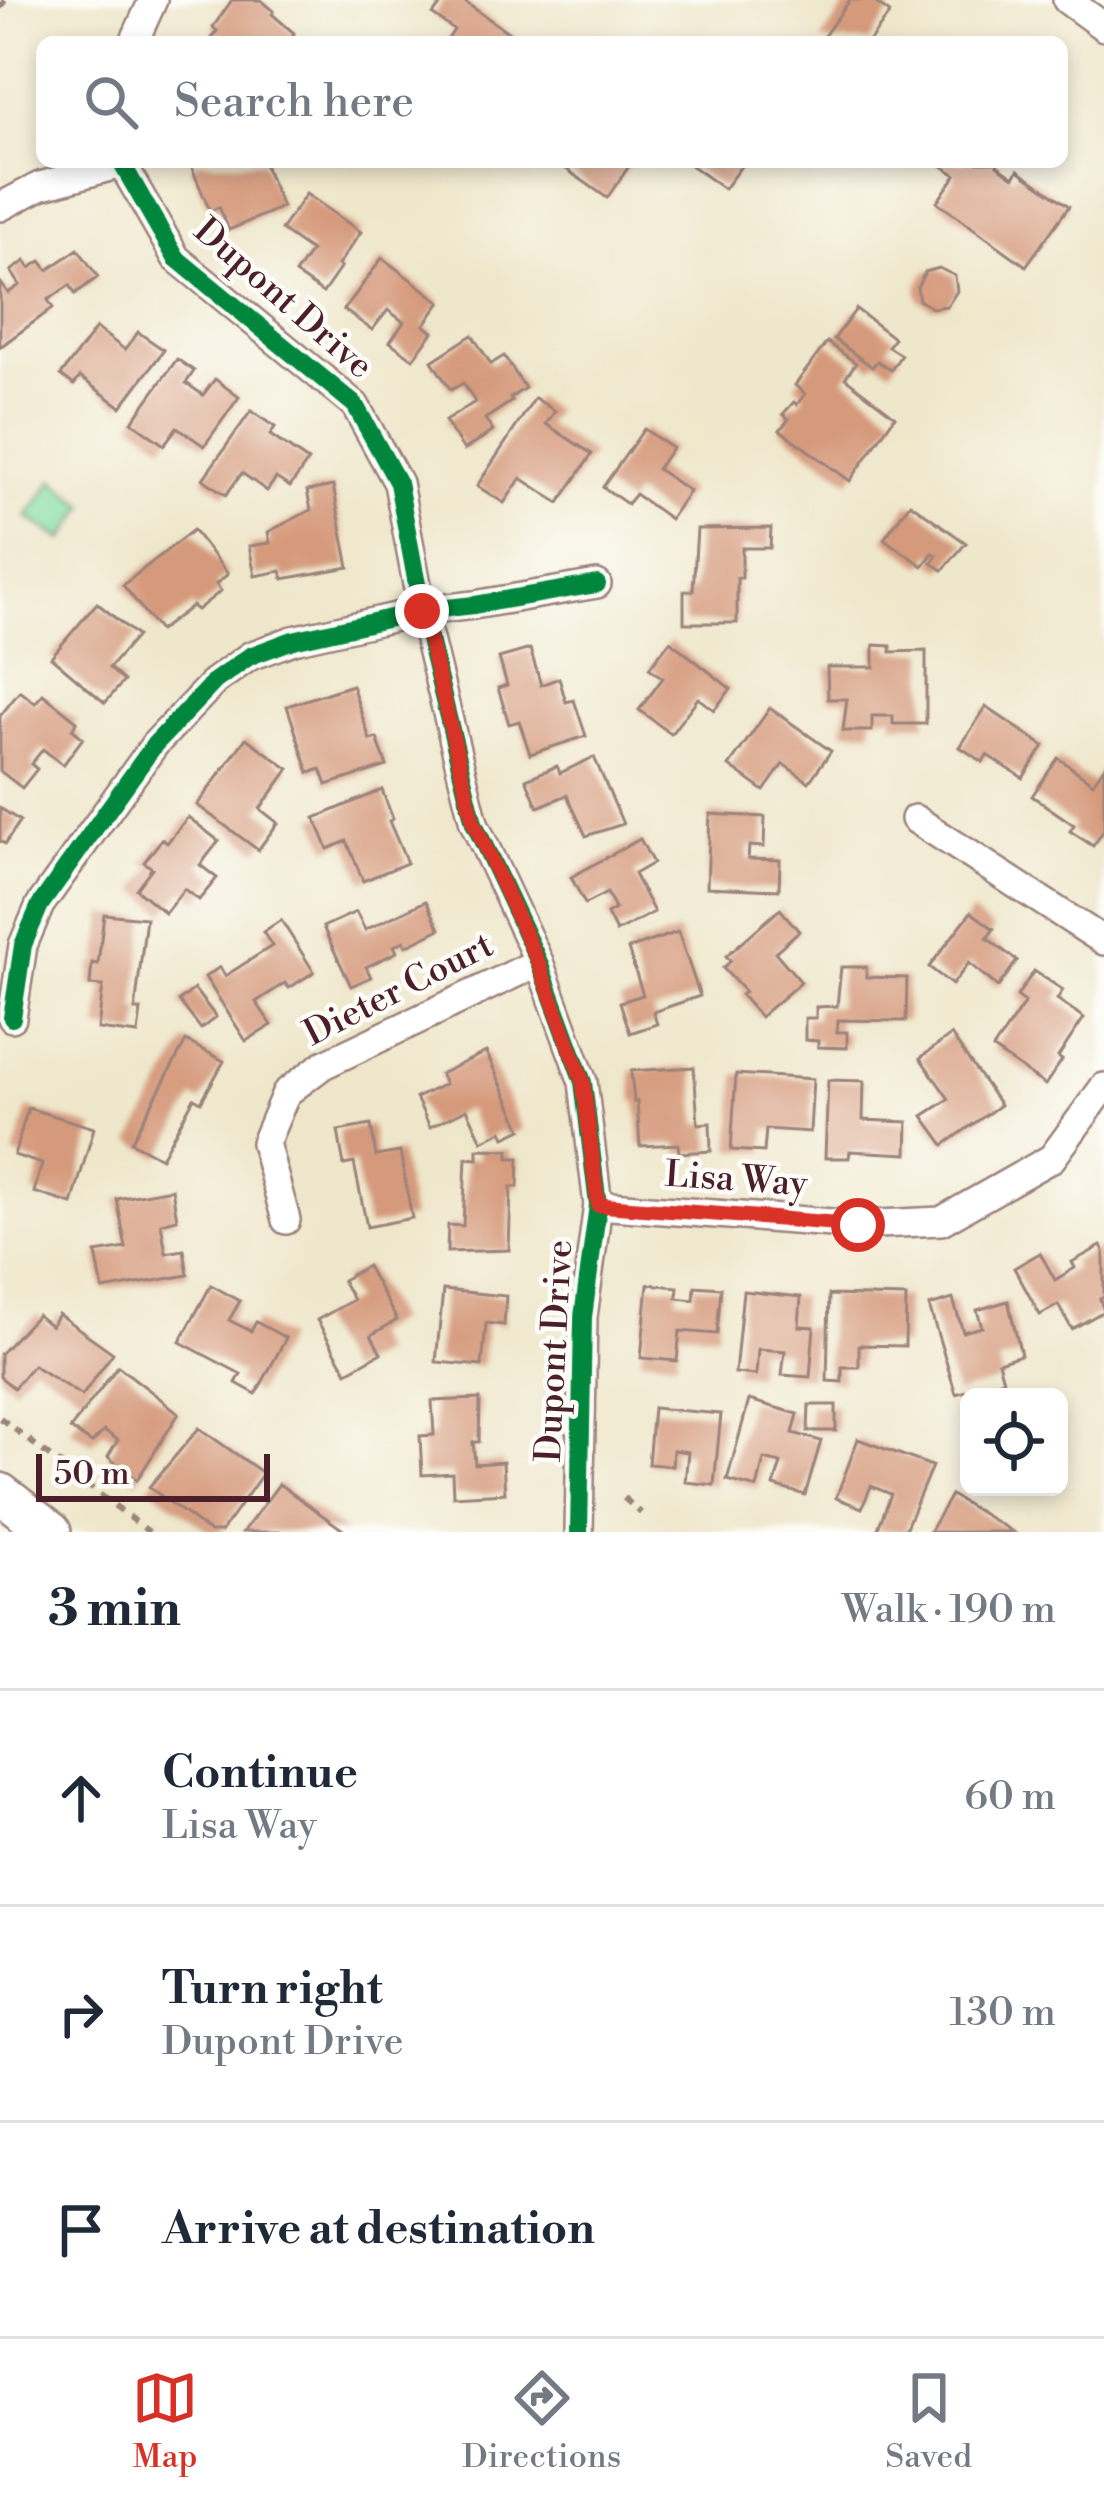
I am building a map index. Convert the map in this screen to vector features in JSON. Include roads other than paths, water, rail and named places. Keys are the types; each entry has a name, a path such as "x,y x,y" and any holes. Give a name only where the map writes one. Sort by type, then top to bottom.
{"main road":[{"path":"0,1493 51,1532"}],"street":[{"path":"137,36 153,0"},
{"path":"1067,0 1104,27"},
{"path":"0,207 40,186 103,168"},
{"name":"Dupont Drive","path":"124,168 176,258 355,405 398,483 422,611 474,823 538,962 583,1082 598,1205 584,1317 579,1532"},
{"path":"12,1018 23,945 40,905 155,744 215,681 250,656 293,640 422,611 597,584"},
{"path":"915,819 1104,941"},
{"name":"Dieter Court","path":"286,1220 265,1144 286,1093 323,1065 538,962"},
{"name":"Lisa Way","path":"598,1205 858,1225 940,1222 1052,1158 1104,1087"}]}
